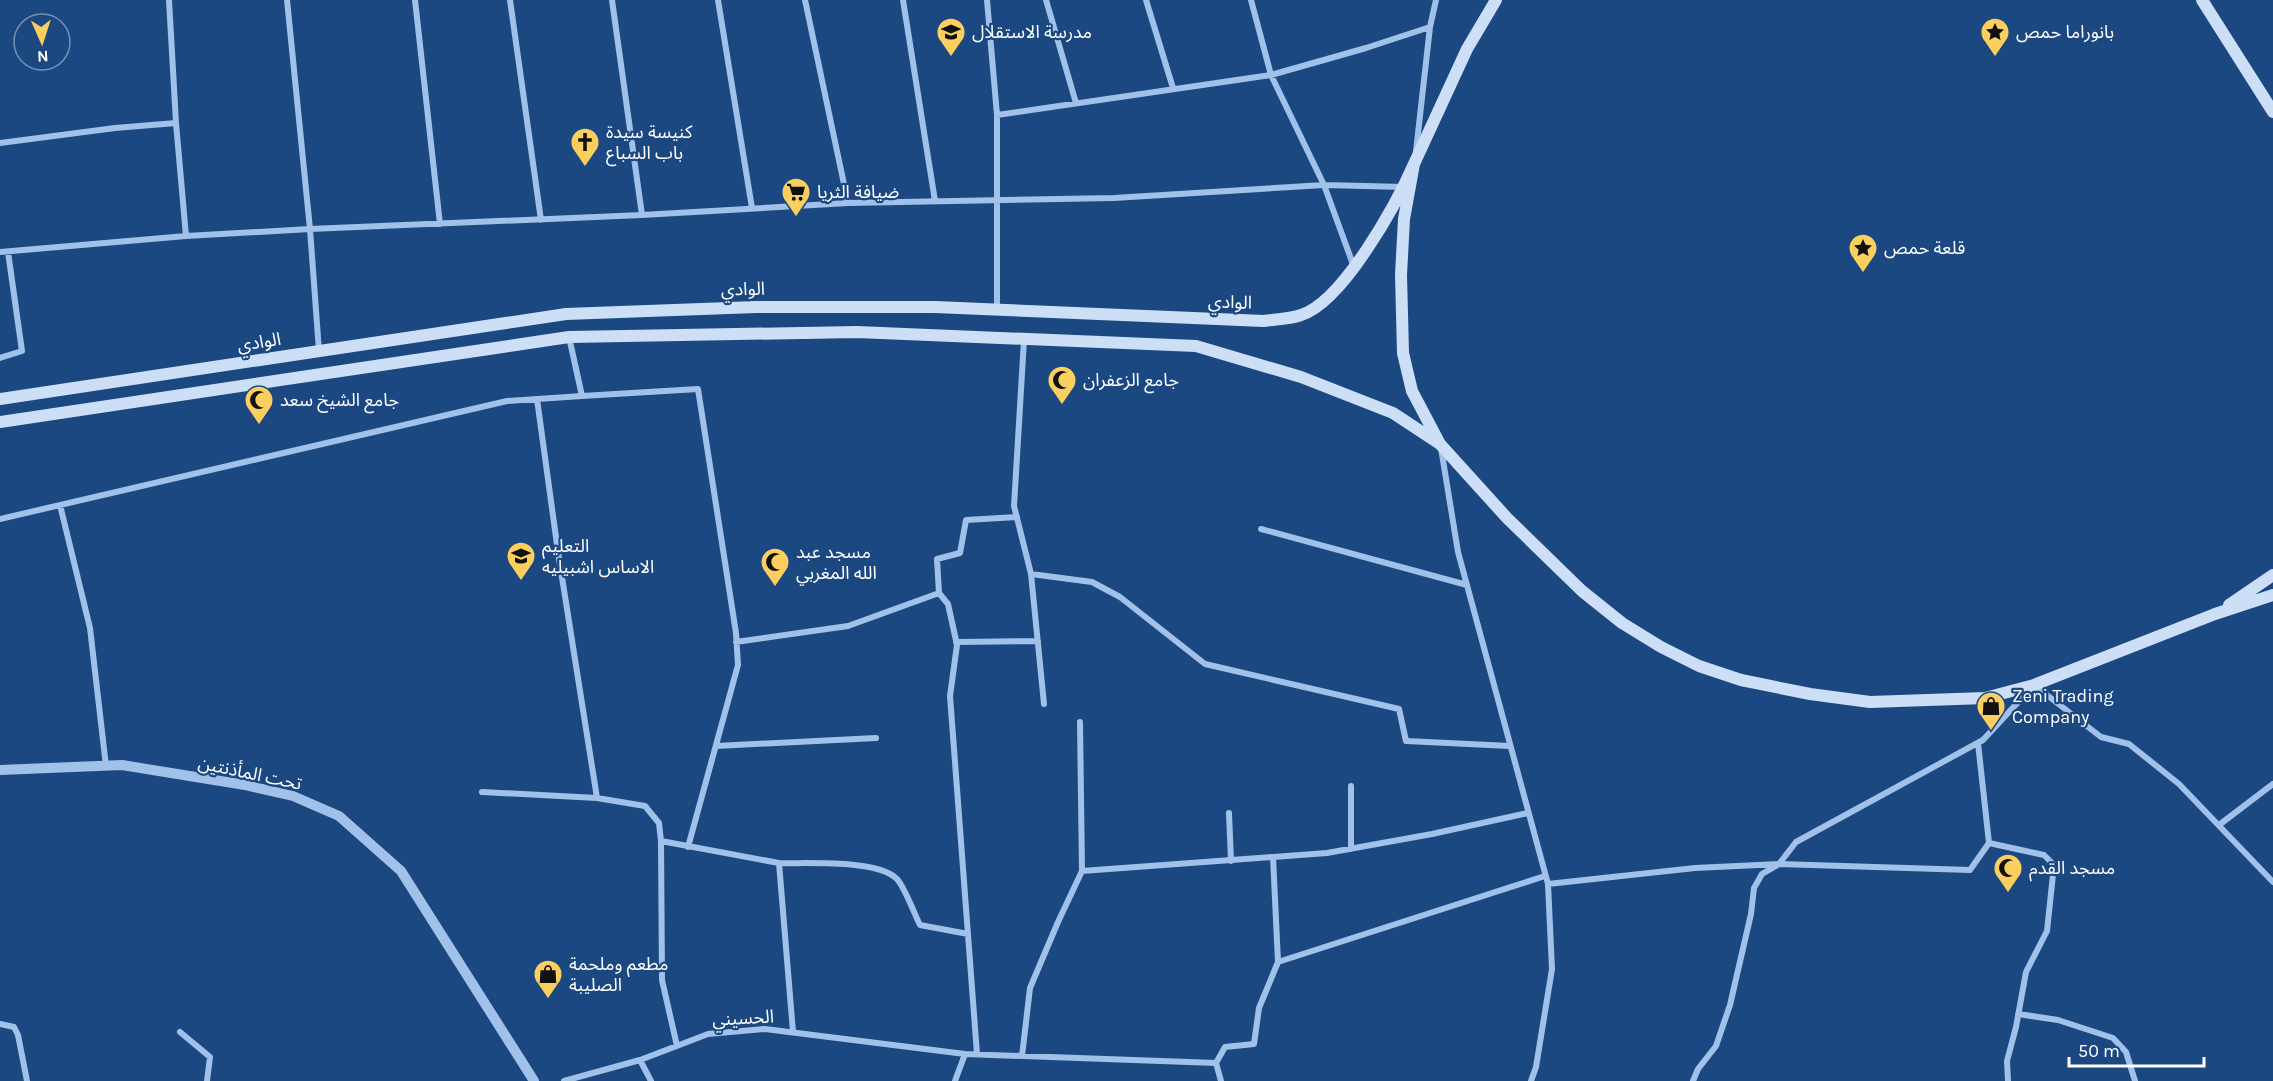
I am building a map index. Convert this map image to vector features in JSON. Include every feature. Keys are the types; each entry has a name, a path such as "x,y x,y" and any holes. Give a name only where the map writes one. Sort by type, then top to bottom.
{"main road":[{"path":"1496,0 1467,49 1414,164 1404,219 1401,275 1403,352 1412,391 1440,444 1507,518 1582,591 1622,623 1661,647 1699,666 1753,682 1810,694 1870,702 1984,698 2034,685 2215,614 2273,595"},
{"path":"2202,0 2273,112"},
{"name":"الوادي","path":"0,399 566,314 756,307 935,307 1264,321 1302,315 1322,303 1354,267 1404,187 1414,164"},
{"path":"0,422 569,338 857,332 1196,346 1300,377 1393,413 1440,444"},
{"path":"2215,614 2273,575"}],"street":[{"path":"169,0 176,123 186,236"},
{"path":"286,0 310,229 319,351"},
{"path":"415,0 440,224"},
{"path":"510,0 541,219"},
{"path":"612,0 642,215"},
{"path":"718,0 752,208"},
{"path":"805,0 848,202"},
{"path":"903,0 935,201"},
{"path":"987,0 998,114 997,310"},
{"path":"1046,0 1076,103"},
{"path":"1146,0 1173,88"},
{"path":"1251,0 1271,75 1324,185 1354,267"},
{"path":"1414,164 1430,27 1436,0"},
{"path":"998,114 1271,75 1430,27"},
{"path":"0,143 116,128 176,123"},
{"path":"0,252 186,236 642,215 848,202 1114,198 1324,185 1404,187"},
{"path":"0,358 22,351 8,252"},
{"path":"569,338 582,396"},
{"path":"1024,339 1014,506 1030,574 1044,704"},
{"path":"0,519 507,401 698,389 738,664 688,846"},
{"path":"537,399 558,552 597,798"},
{"path":"1440,444 1458,552 1548,884 1552,969 1536,1067 1531,1081"},
{"path":"60,505 90,628 106,766"},
{"path":"977,1054 950,696 956,642 948,604 939,593 937,559 960,553 966,520 1017,517"},
{"path":"1261,529 1467,585"},
{"path":"1030,574 1092,582 1120,597 1205,664 1399,710 1406,741 1510,746"},
{"path":"736,642 848,626 939,593"},
{"path":"956,642 1038,641"},
{"path":"1693,1081 1698,1069 1716,1047 1730,1005 1751,914 1754,888 1762,874 1779,864 1796,842 1983,740 2034,685 2101,737 2129,744 2180,784 2273,882"},
{"path":"1022,1056 1030,988 1082,871 1080,722"},
{"path":"716,746 876,738"},
{"path":"1548,884 1695,868 1779,864 1970,870 1989,843 1978,743"},
{"name":"تحت المأذنتين","path":"0,770 122,765 245,785 293,796 339,816 401,871 534,1081"},
{"path":"2219,825 2273,784"},
{"path":"1351,786 1351,849"},
{"path":"482,792 597,798 645,806 659,823 662,980 677,1046"},
{"path":"1229,813 1231,861"},
{"path":"1082,871 1327,853 1432,834 1528,813"},
{"path":"661,841 779,863 843,864 880,868 897,879 920,925 968,934"},
{"path":"1989,843 2044,855 2054,865 2047,931 2026,972 2007,1060 2008,1081"},
{"path":"1221,1081 1216,1063 1225,1047 1254,1044 1259,1008 1278,962 1273,857"},
{"path":"779,863 793,1032"},
{"path":"1278,962 1545,876"},
{"path":"2018,1014 2058,1020 2113,1038 2126,1052 2135,1081"},
{"path":"0,1024 14,1027 18,1035 27,1081"},
{"name":"الحسيني","path":"564,1081 640,1060 708,1034 765,1029 965,1054 1216,1063"},
{"path":"180,1032 210,1057 207,1081"},
{"path":"955,1081 965,1054"},
{"path":"640,1060 651,1081"}],"place":[{"name":"مدرسة الاستقلال","path":"951,58"},
{"name":"بانوراما حمص","path":"1995,58"},
{"name":"كنيسة سيدة باب السباع","path":"585,168"},
{"name":"ضيافة الثريا","path":"796,218"},
{"name":"قلعة حمص","path":"1863,274"},
{"name":"جامع الزعفران","path":"1062,406"},
{"name":"جامع الشيخ سعد","path":"259,426"},
{"name":"التعلیم الاساس اشبیلیه","path":"521,582"},
{"name":"مسجد عبد الله المغربي","path":"775,588"},
{"name":"Zeni Trading Company","path":"1991,732"},
{"name":"مسجد القدم","path":"2008,894"},
{"name":"مطعم وملحمة الصليبة","path":"548,1000"}]}
